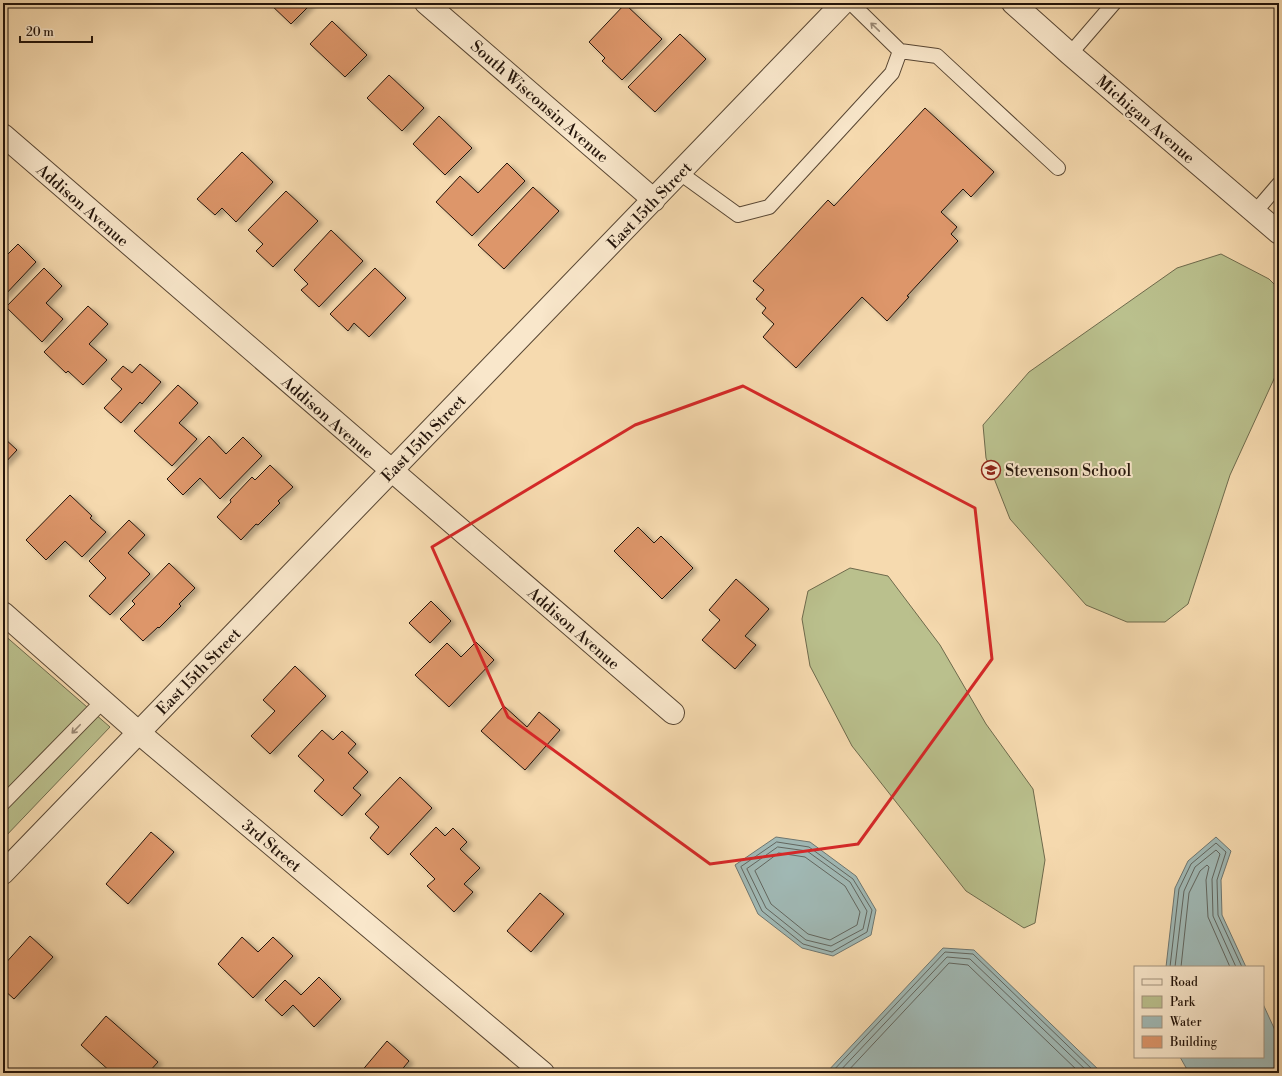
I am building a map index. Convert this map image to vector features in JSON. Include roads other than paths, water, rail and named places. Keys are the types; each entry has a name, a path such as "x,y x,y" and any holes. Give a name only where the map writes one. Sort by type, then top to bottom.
{"street":[{"name":"South Wisconsin Avenue","path":"426,3 654,200"},
{"name":"East 15th Street","path":"3,873 844,3"},
{"name":"Michigan Avenue","path":"1013,3 1070,54 1279,233"},
{"name":"Addison Avenue","path":"3,135 673,713"},
{"name":"3rd Street","path":"3,613 138,732 543,1073"}],"lane":[{"path":"851,3 900,50 937,56 1058,168"},
{"path":"1070,54 1114,3"},
{"path":"680,174 738,215 769,207 892,73 900,50"},
{"path":"1255,212 1279,184"},
{"path":"3,803 103,701"}],"water":[{"path":"776,837 810,842 856,876 876,910 871,935 833,956 802,948 758,914 735,865"},
{"path":"1216,837 1231,851 1221,880 1222,915 1246,966 1166,966 1175,888 1188,861"},
{"path":"943,948 974,950 1102,1073 826,1073"},
{"path":"1264,1006 1279,1039 1279,1073 1189,1073 1181,1058 1264,1058"}],"place":[{"name":"Stevenson School","path":"991,470"}]}
